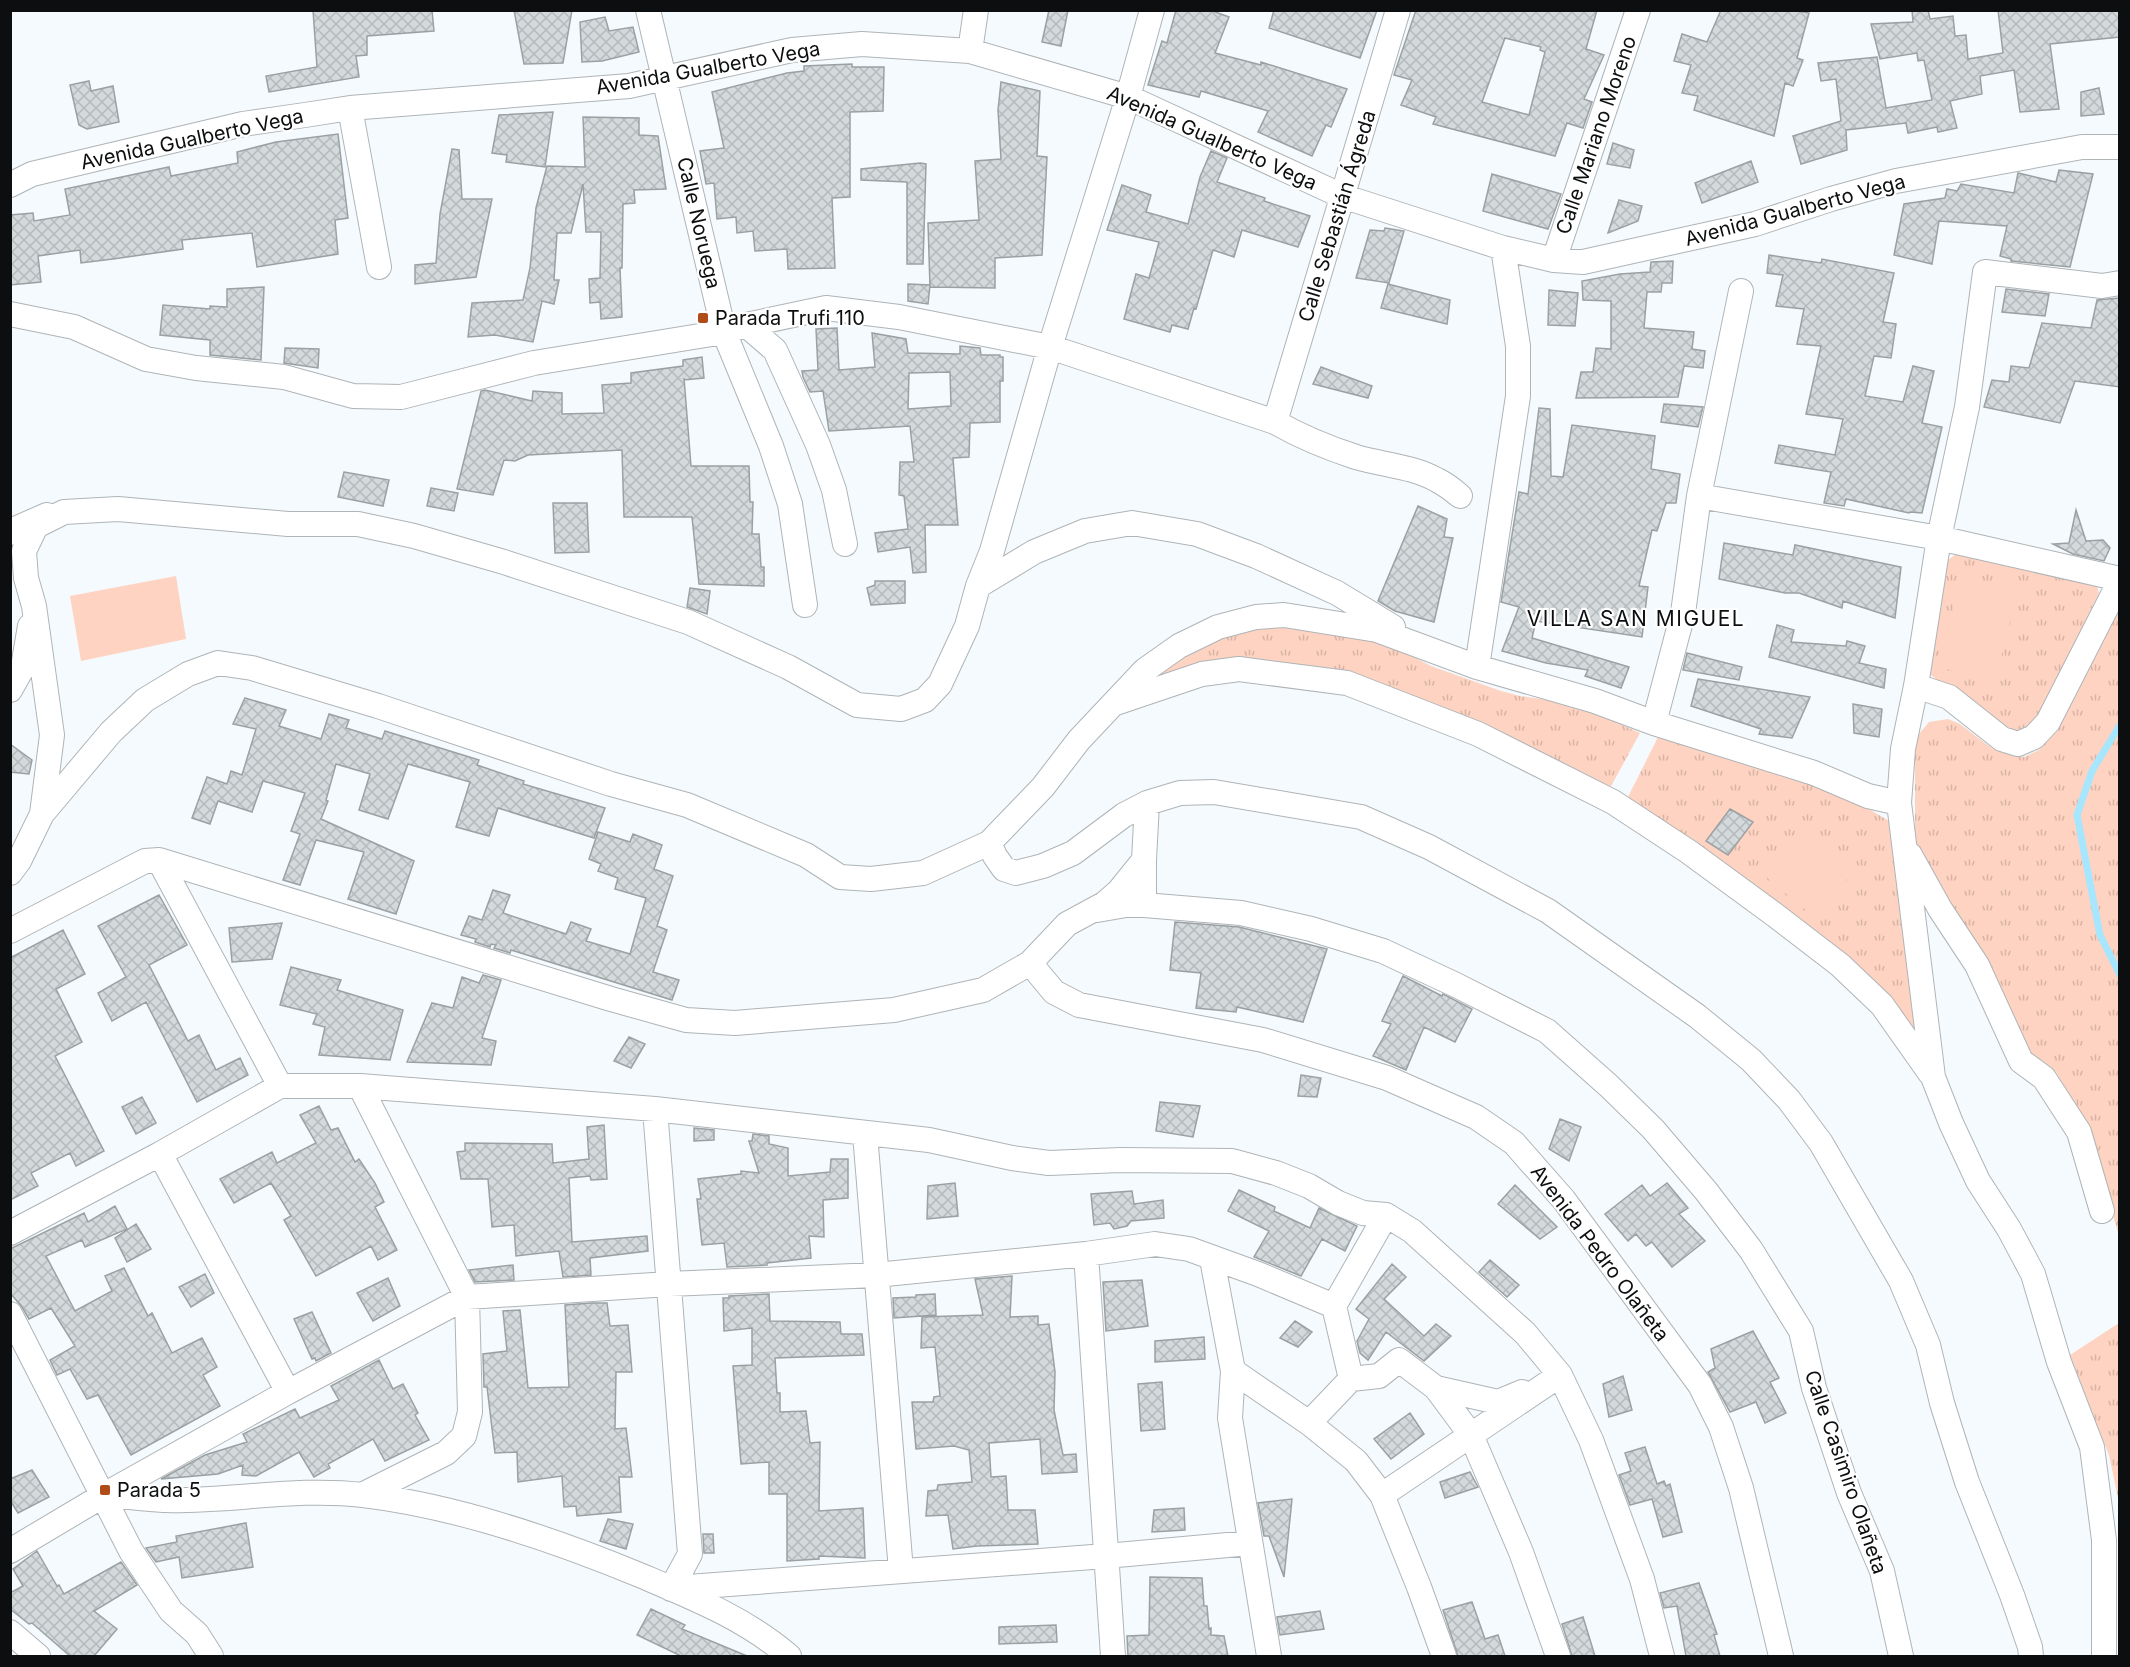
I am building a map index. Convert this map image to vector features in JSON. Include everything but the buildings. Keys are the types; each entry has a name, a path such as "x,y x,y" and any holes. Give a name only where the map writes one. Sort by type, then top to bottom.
{"street":[{"name":"Calle Noruega","path":"648,10 735,329 790,504 805,605"},
{"path":"970,51 976,10"},
{"path":"10,533 42,516 64,512 118,509 288,524 358,524 414,536 504,562 688,622 788,667 857,705 901,709 925,700 940,684 967,626 978,586 993,551 1050,347 1128,97 1152,10"},
{"name":"Calle Sebastián Ágreda","path":"1275,422 1398,10"},
{"name":"Calle Mariano Moreno","path":"1554,260 1638,10"},
{"name":"Avenida Gualberto Vega","path":"10,185 32,174 243,124 350,108 629,86 792,50 862,44 970,51 1128,97 1342,196 1503,248 1554,260 1583,262 1755,224 1896,181 2082,147 2120,147"},
{"path":"350,108 379,267"},
{"path":"1477,667 1518,396 1518,346 1514,306 1503,248"},
{"path":"2104,1656 2104,1540 2092,1447 2059,1362 2033,1274 2009,1229 1978,1181 1951,1124 1933,1077 1899,802 1904,749 1939,538 1967,407 1985,272 2102,286 2120,283"},
{"path":"1654,723 1683,613 1699,496 1741,291"},
{"path":"10,314 74,327 146,359 196,368 284,377 353,396 401,397 534,363 735,329 826,308 899,317 1050,347 1275,422 1317,443 1358,457 1400,466 1436,479 1460,496"},
{"path":"735,329 775,350 818,444 834,490 845,544"},
{"path":"1699,496 1939,538 2120,580 2048,722 2034,736 2018,744 2002,739 1949,697 1916,686"},
{"path":"42,814 52,735 34,606 26,578 24,551 36,526 64,512"},
{"path":"978,586 1034,552 1085,531 1132,523 1197,534 1257,556 1337,593 1437,653"},
{"path":"10,690 23,667 34,606"},
{"path":"10,873 19,861 42,814 111,732 145,700 188,674 218,663 252,668 378,706 611,784 687,806 806,855 840,877 871,879 923,873 989,843 1043,787 1080,740 1145,670 1179,646 1218,627 1256,617 1284,615 1377,630 1477,667 1595,700 1654,723 1814,773 1868,796 1899,802"},
{"path":"1112,704 1202,674 1239,669 1347,683 1478,734 1613,801 1689,852 1775,915 1840,965 1882,1005 1933,1077"},
{"path":"989,843 1005,869 1016,873 1043,866 1073,854 1124,815 1147,803 1180,793 1214,792 1361,817 1439,852 1548,911 1697,1016 1751,1060 1789,1100 1821,1143 1901,1281 1928,1345 1942,1404 1967,1482 2012,1595 2031,1656"},
{"path":"1144,905 1147,803"},
{"path":"1905,848 1940,909 1977,965 2021,1061 2044,1078 2079,1132 2102,1211"},
{"path":"10,931 146,861 159,860 611,999 686,1020 735,1023 894,1010 983,990 1030,963 1067,924 1094,910 1119,891 1144,860"},
{"path":"159,860 280,1086"},
{"name":"Calle Casimiro Olañeta","path":"1094,910 1126,905 1199,908 1241,914 1311,929 1383,951 1547,1031 1646,1122 1706,1191 1738,1233 1801,1331 1814,1388 1849,1493 1882,1571 1901,1656"},
{"name":"Avenida Pedro Olañeta","path":"1030,963 1053,992 1079,1005 1263,1041 1387,1078 1476,1117 1514,1143 1564,1200 1700,1385 1711,1406 1721,1427 1741,1488 1781,1656"},
{"path":"13,1227 160,1154 280,1086 360,1086 655,1109 929,1140 1012,1158 1049,1163 1120,1160 1232,1161 1276,1173 1309,1186 1338,1203 1363,1213 1386,1215 1412,1231 1525,1333 1560,1375 1591,1440 1642,1579 1662,1656"},
{"path":"360,1086 467,1298 470,1412 465,1436 446,1453 362,1495"},
{"path":"655,1109 690,1554 671,1588"},
{"path":"865,1134 901,1570"},
{"path":"160,1154 288,1392"},
{"path":"1351,1379 1334,1306 1386,1215"},
{"path":"10,1551 104,1495 288,1392 467,1298 669,1284 876,1275 1086,1254 1155,1244 1188,1249 1258,1274 1334,1306"},
{"path":"1086,1254 1113,1656"},
{"path":"1212,1259 1233,1371 1230,1418 1269,1656"},
{"path":"10,1314 131,1551 171,1611 197,1635 211,1656"},
{"path":"1309,1423 1351,1379 1379,1376 1399,1360 1436,1388 1471,1435 1521,1552 1558,1656"},
{"path":"1233,1371 1309,1423 1356,1461 1382,1495 1444,1656"},
{"path":"1436,1388 1498,1402 1560,1375"},
{"path":"1382,1495 1560,1375"},
{"path":"104,1495 164,1500 316,1492 362,1495 447,1510 584,1553 671,1588 734,1617 772,1641 789,1656"},
{"path":"671,1588 1106,1556 1250,1543"},
{"path":"10,1632 38,1656"}],"green space":[{"path":"1956,554 2096,583 2099,593 2039,715 2022,729 2008,732 1951,685 1938,681 1930,674 1927,663 1948,560"},
{"path":"176,576 186,639 81,661 70,596"},
{"path":"1961,576 2018,590 1995,681 1939,667"},
{"path":"2119,611 2119,1236 2092,1133 2056,1072 2033,1056 1920,857 1915,838 1915,751 1918,735 1929,722 1948,719 1960,724 1993,749 2024,757 2039,750 2058,730"},
{"path":"1287,626 1389,644 1431,666 1501,691 1561,702 1589,710 1640,733 1609,790 1383,688 1150,677 1168,662 1242,627"},
{"path":"1659,735 1821,785 1849,797 1889,821 1918,1038 1627,799"},
{"path":"1803,831 1853,873 1815,918 1765,876"},
{"path":"2119,1323 2119,1503 2109,1455 2070,1355"}],"waterway":[{"path":"2120,725 2092,771 2077,815 2100,935 2120,975"}],"place":[{"name":"Parada Trufi 110","path":"703,318"},
{"name":"Parada 5","path":"105,1490"}],"district":[{"name":"VILLA SAN MIGUEL","path":"1636,618"}]}
